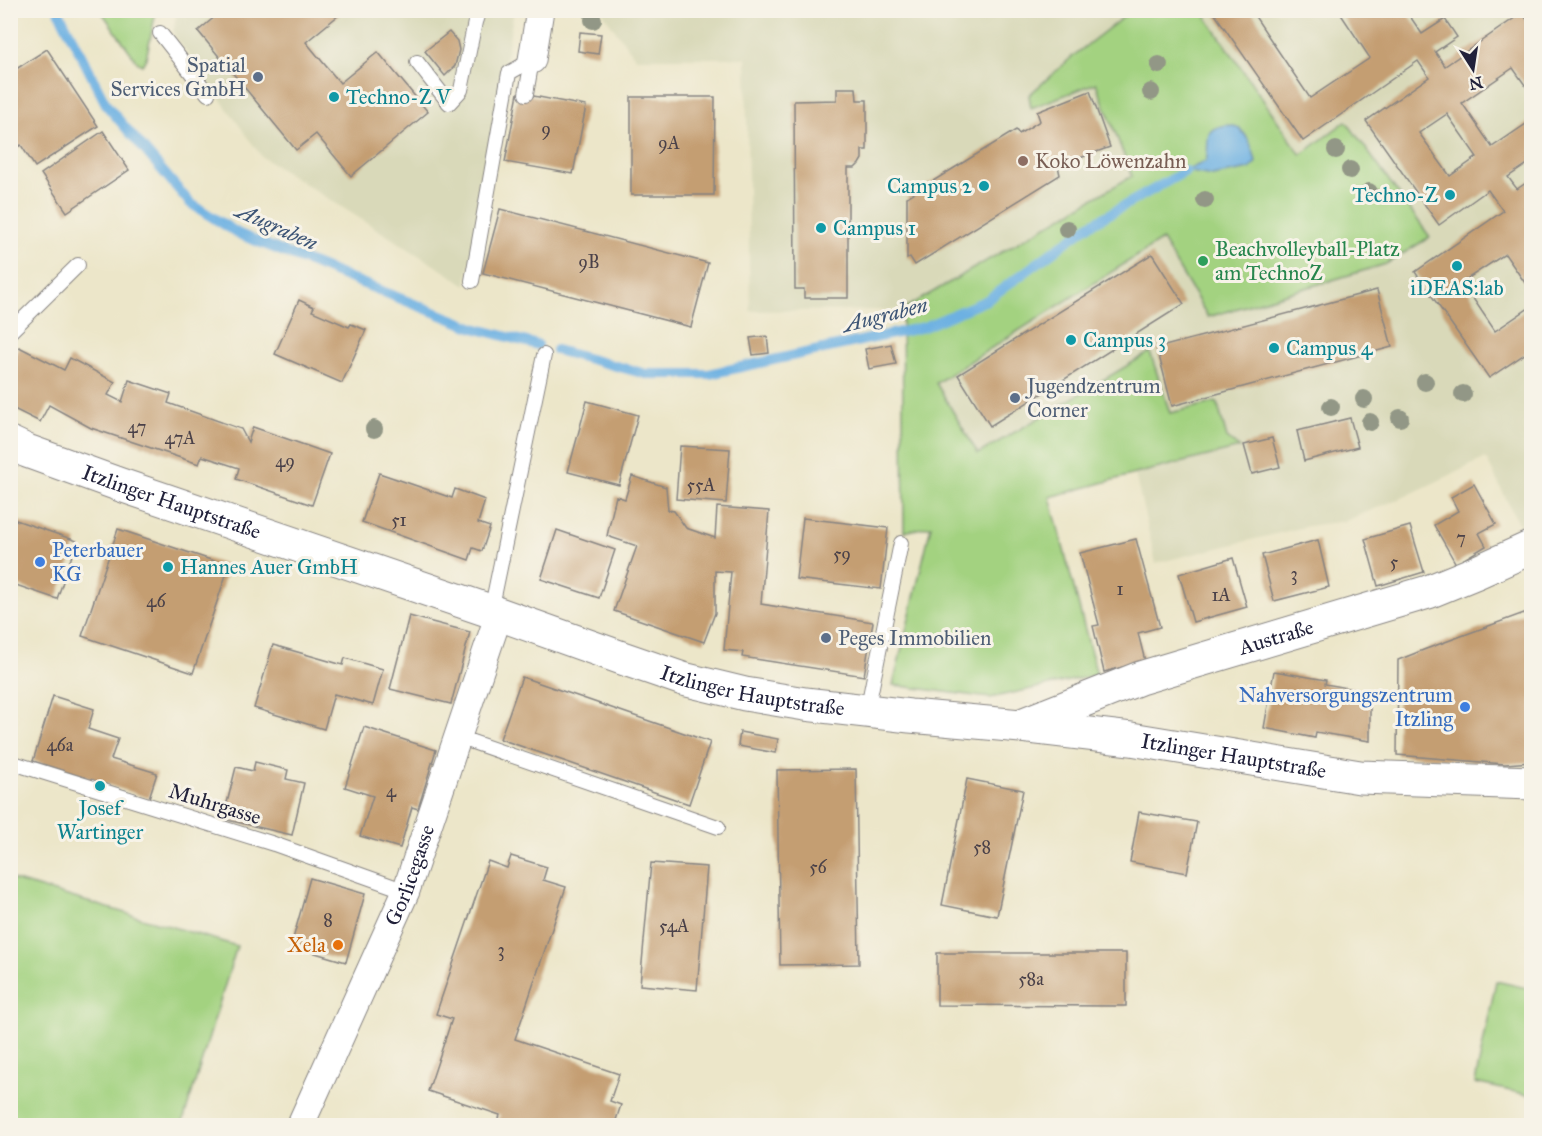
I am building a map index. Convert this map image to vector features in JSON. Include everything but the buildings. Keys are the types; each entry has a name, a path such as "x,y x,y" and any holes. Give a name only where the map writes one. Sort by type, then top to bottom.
{"street":[{"path":"532,60 540,10"},
{"name":"Itzlinger Hauptstraße","path":"10,443 118,484 622,658 683,678 745,694 805,704 1131,739 1360,777 1532,783"},
{"name":"Austraße","path":"1021,726 1140,678 1428,592 1532,547"},
{"name":"Gorlicegasse","path":"300,1125 406,891 458,737 495,613"}],"lane":[{"path":"417,62 449,102 461,90 479,10"},
{"path":"160,33 208,94"},
{"path":"526,94 532,60"},
{"path":"472,280 509,73 532,60"},
{"path":"10,332 78,265"},
{"path":"495,613 544,355"},
{"path":"867,711 901,543"},
{"path":"458,737 718,827"},
{"name":"Muhrgasse","path":"10,762 274,844 406,891"}],"shaded area":[{"path":"177,11 514,11 466,285 262,157 173,33"},
{"name":"Techno-Z","path":"601,11 1531,11 1531,527 1522,531 1486,458 1406,496 1345,521 1308,526 1156,563 1135,474 904,532 902,310 750,311 746,58 636,58"}],"green space":[{"path":"101,11 156,11 146,59 142,65 138,63"},
{"path":"1131,11 1202,11 1301,155 1346,121 1430,237 1386,264 1208,317 1162,240 936,383 978,454 1150,352 1170,413 1217,402 1227,438 1240,448 1050,497 1097,675 990,698 893,685 931,526 904,532 902,310 1132,176 1096,83 1031,108 1029,95 1073,56"},
{"path":"10,879 237,946 182,1125 11,1125"},
{"path":"1496,981 1531,989 1532,1084 1529,1095 1475,1083"}],"water":[{"path":"1228,125 1241,130 1250,143 1256,162 1250,169 1212,176 1186,171 1206,161 1210,132"}],"waterway":[{"name":"Augraben","path":"58,10 107,106 190,203 239,234 474,328 538,345"},
{"name":"Augraben","path":"556,350 646,374 709,374 924,327 987,300 1088,226 1186,171"}],"place":[{"name":"Spatial Services GmbH","path":"258,77"},
{"name":"Techno-Z V","path":"334,97"},
{"name":"Koko Löwenzahn","path":"1023,161"},
{"name":"Campus 2","path":"984,186"},
{"name":"Techno-Z","path":"1450,195"},
{"name":"Campus 1","path":"821,228"},
{"name":"Beachvolleyball-Platz am TechnoZ","path":"1203,261"},
{"name":"iDEAS:lab","path":"1457,266"},
{"name":"Campus 3","path":"1071,340"},
{"name":"Campus 4","path":"1274,348"},
{"name":"Jugendzentrum Corner","path":"1015,398"},
{"name":"Peterbauer KG","path":"40,562"},
{"name":"Hannes Auer GmbH","path":"168,567"},
{"name":"Peges Immobilien","path":"826,638"},
{"name":"Nahversorgungszentrum Itzling","path":"1465,707"},
{"name":"Josef Wartinger","path":"100,786"},
{"name":"Xela","path":"338,945"}]}
